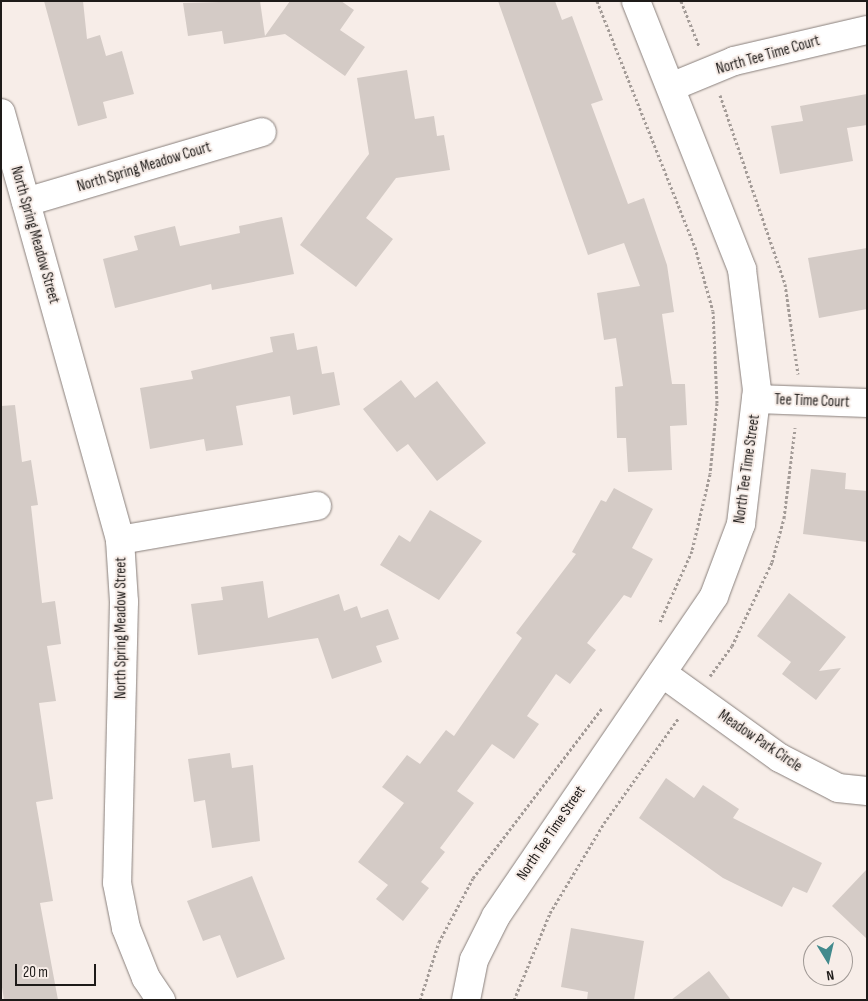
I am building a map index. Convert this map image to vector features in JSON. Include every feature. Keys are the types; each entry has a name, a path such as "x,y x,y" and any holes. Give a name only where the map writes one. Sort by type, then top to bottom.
{"street":[{"name":"North Tee Time Street","path":"466,1000 474,960 496,916 714,596 741,524 756,399 742,269 636,1"},
{"name":"North Tee Time Court","path":"671,87 710,71 794,44 867,30"},
{"name":"North Spring Meadow Street","path":"1,113 120,540 124,602 117,883 126,928 146,978 161,1000"},
{"name":"North Spring Meadow Court","path":"26,202 262,132"},
{"name":"Tee Time Court","path":"756,399 867,403"},
{"path":"120,540 317,506"},
{"name":"Meadow Park Circle","path":"662,672 780,758 838,788 867,791"}],"path":[{"path":"597,1 695,247 713,311 717,403 710,474 692,551 653,634"},
{"path":"514,1000 550,913 604,823 732,646 772,562 784,518 797,401 797,365 785,284 741,146 681,1"},
{"path":"420,1000 439,942 473,878 605,703"}],"building":[{"path":"44,1 83,1 87,39 100,35 106,56 122,51 134,94 103,102 107,118 78,126"},
{"path":"260,1 265,36 290,1 341,1 354,10 340,30 365,47 345,76 285,34 224,44 222,31 188,36 183,3"},
{"path":"498,1 555,1 562,20 572,16 603,100 591,104 628,204 644,198 667,265 674,312 662,314 672,384 685,384 687,425 670,426 672,470 628,472 626,438 617,438 615,387 623,386 616,338 604,340 597,293 640,286 624,243 588,255"},
{"path":"407,70 415,119 434,116 437,136 444,135 450,170 396,178 366,218 393,239 356,287 300,245 369,154 357,78"},
{"path":"867,94 867,125 847,128 853,161 780,174 771,126 803,121 800,106"},
{"path":"282,217 294,274 212,290 211,284 115,308 103,259 138,250 134,236 175,226 180,246 240,233 239,226"},
{"path":"867,248 867,309 819,318 808,258"},
{"path":"294,333 297,350 317,346 322,374 334,372 340,405 293,415 290,396 236,406 243,445 206,451 204,439 150,449 140,388 193,379 191,371 273,352 270,337"},
{"path":"401,380 415,398 437,381 486,443 437,481 408,444 397,452 363,409"},
{"path":"15,405 22,462 31,460 38,505 31,506 42,603 55,601 61,644 47,646 56,701 39,703 53,799 36,802 53,901 40,903 58,1000 4,1000 1,981 1,406"},
{"path":"811,469 846,473 845,489 867,491 867,542 803,534"},
{"path":"614,488 653,509 632,548 653,559 631,598 624,595 587,643 596,650 570,684 556,674 527,716 539,724 514,759 492,744 457,791 474,803 440,848 445,852 421,882 429,888 403,921 376,899 388,885 358,862 404,803 382,787 407,755 420,764 446,730 454,736 522,638 516,633 576,554 572,552 601,500 606,502"},
{"path":"430,510 482,541 439,600 380,565 399,535 410,542"},
{"path":"263,581 268,618 339,594 344,611 357,606 361,618 388,609 399,639 376,646 382,662 332,679 318,638 198,655 191,604 223,600 221,587"},
{"path":"789,593 846,637 819,671 841,668 816,700 782,674 791,662 757,636"},
{"path":"230,753 232,768 253,765 260,841 212,848 205,800 194,802 188,759"},
{"path":"666,778 694,798 703,785 739,809 733,818 822,863 807,893 793,887 782,907 723,878 639,818"},
{"path":"867,869 867,939 832,906"},
{"path":"252,876 285,959 237,978 220,935 203,941 187,901"},
{"path":"571,928 644,941 634,1000 587,1000 588,992 561,987"},
{"path":"709,971 731,1000 671,1000"}]}
